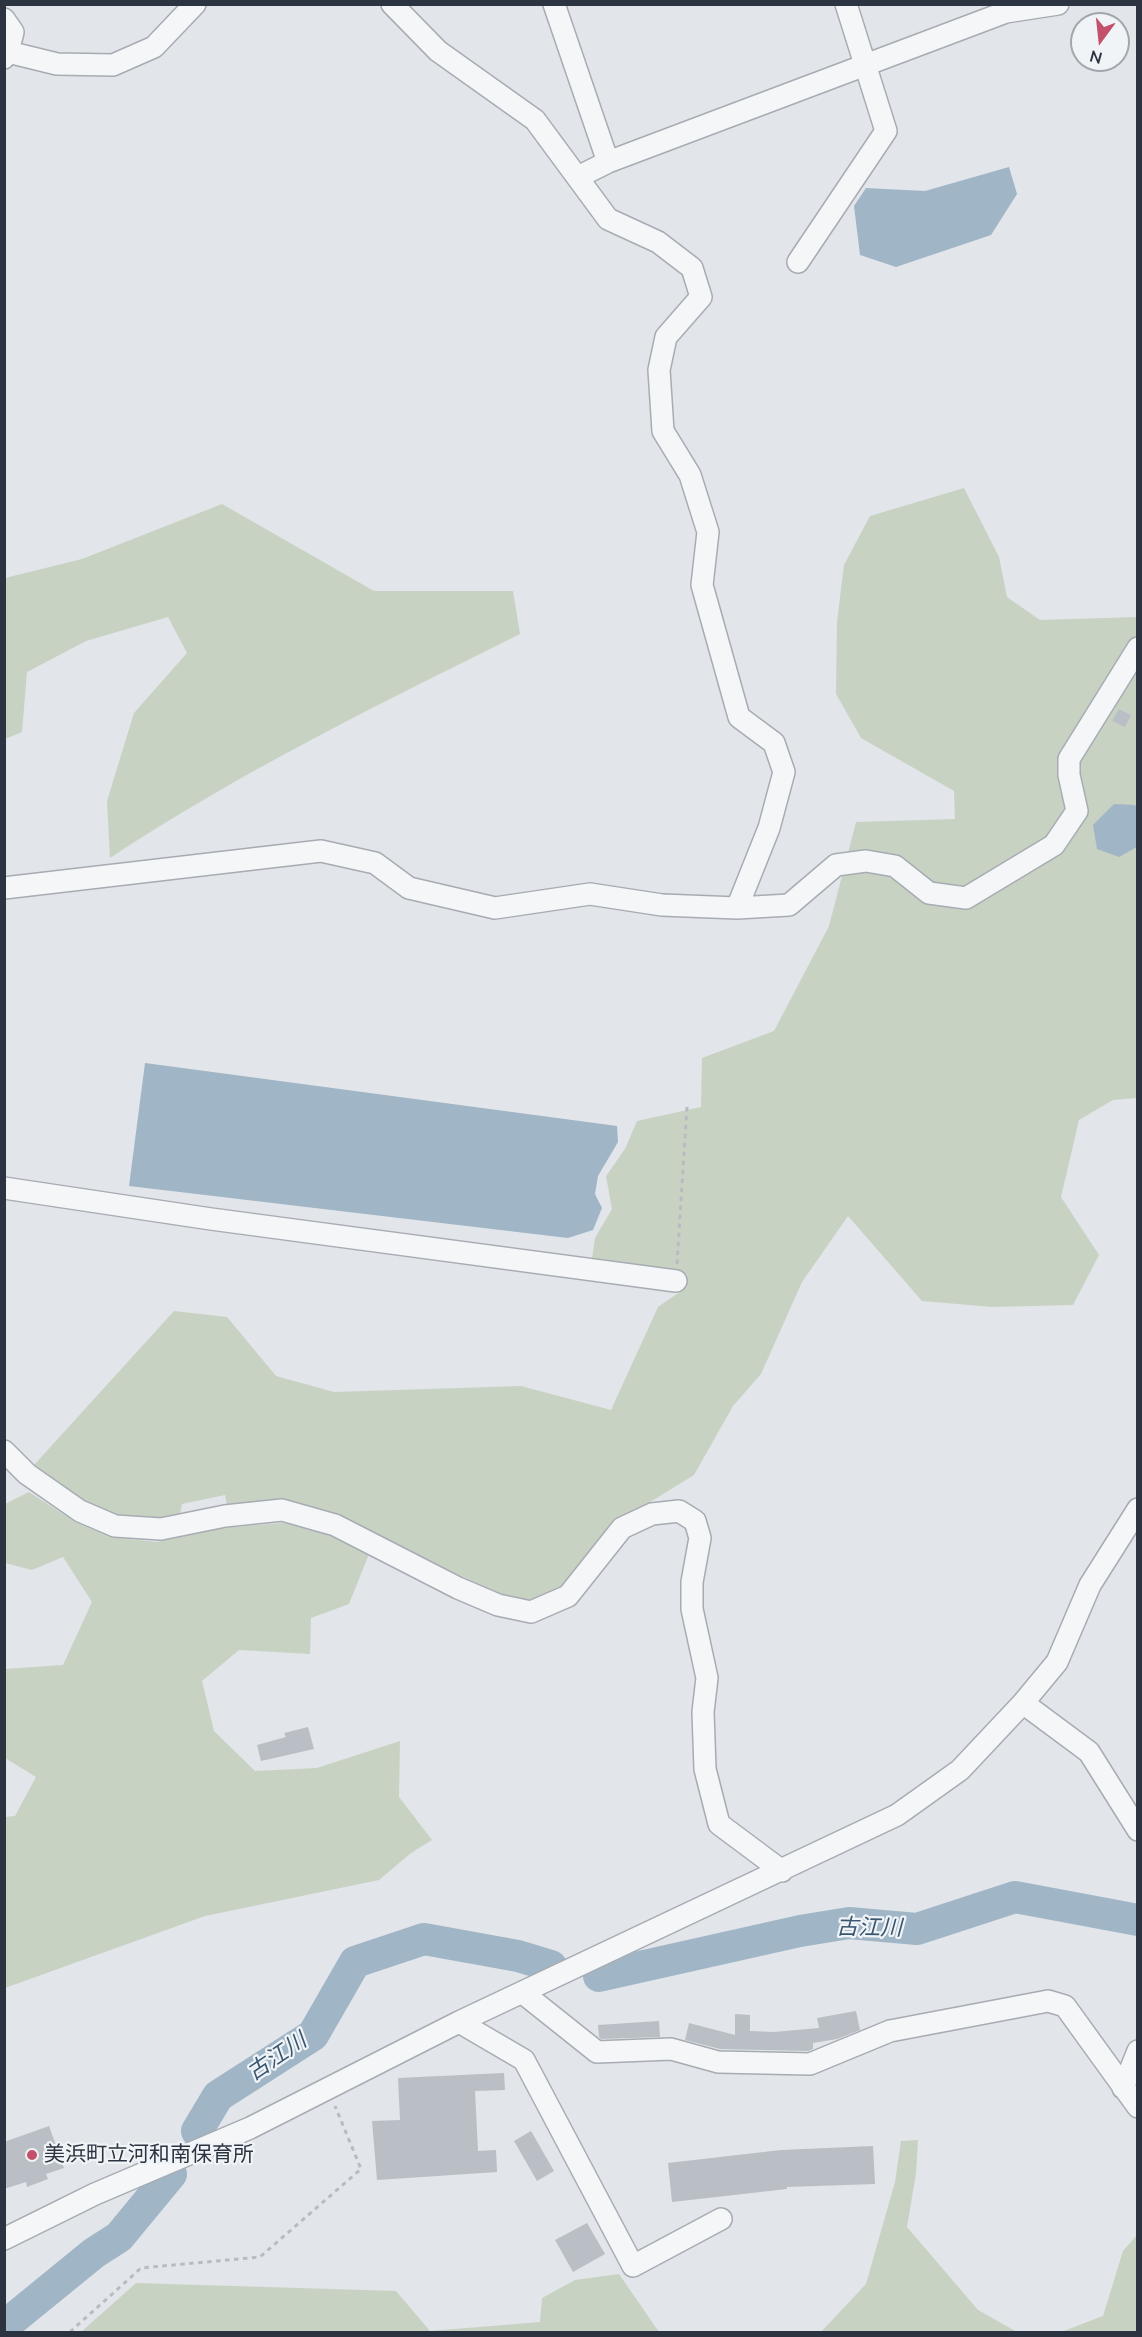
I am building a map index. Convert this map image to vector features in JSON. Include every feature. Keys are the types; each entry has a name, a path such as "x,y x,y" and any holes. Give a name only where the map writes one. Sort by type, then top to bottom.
{"street":[{"path":"4,19 13,32 6,54 57,64 113,65 154,47 195,4"},
{"path":"392,4 438,51 535,120 608,219 658,242 692,268 701,297 666,338 659,370 663,431 690,475 708,532 702,585 739,717 774,743 784,771 769,828 737,908"},
{"path":"554,4 608,162"},
{"path":"798,262 886,130 846,4"},
{"path":"578,177 608,162 1006,12 1058,4"},
{"path":"4,888 321,851 375,863 409,888 495,908 590,894 662,905 737,908 789,905 836,865 867,861 895,866 929,894 966,898 1054,844 1077,811 1068,775 1070,759 1137,648"},
{"path":"4,1188 211,1219 676,1281"},
{"path":"4,1451 27,1474 80,1511 115,1526 161,1529 225,1516 282,1510 335,1525 468,1592 498,1605 531,1612 568,1596 622,1528 652,1514 679,1511 695,1521 700,1538 692,1582 692,1609 707,1678 703,1712 705,1769 719,1824 782,1871"},
{"path":"4,2240 95,2194 250,2128 459,2022 897,1815 960,1770 1057,1662 1090,1585 1137,1509"},
{"path":"1023,1702 1089,1752 1137,1830"},
{"path":"523,1993 597,2052 671,2049 718,2062 798,2064 810,2064 890,2031 1048,2001 1065,2006 1137,2107"},
{"path":"459,2022 524,2060 633,2266 721,2219"},
{"path":"1123,2088 1137,2050"}],"path":[{"path":"676,1281 687,1107"},
{"path":"70,2332 141,2268 260,2257 362,2169 327,2088"}],"green space":[{"path":"964,488 999,557 1007,597 1040,620 1137,617 1137,1098 1113,1100 1079,1120 1061,1197 1099,1255 1073,1305 993,1307 922,1301 848,1216 802,1282 761,1374 733,1406 694,1475 616,1523 562,1586 530,1600 503,1596 343,1519 227,1506 225,1495 182,1504 179,1519 118,1518 81,1499 34,1465 174,1311 227,1317 276,1376 334,1392 521,1386 611,1410 658,1307 687,1287 682,1273 592,1259 595,1238 612,1209 606,1176 625,1149 637,1121 701,1107 702,1058 774,1031 829,926 856,822 955,819 954,791 861,738 836,694 837,622 844,565 870,516"},
{"path":"222,504 374,591 513,591 520,634 260,768 209,796 110,858 107,801 134,713 187,653 168,617 86,641 27,672 22,732 5,739 5,578 82,559"},
{"path":"29,1492 75,1522 111,1537 157,1542 221,1528 282,1523 327,1532 369,1554 349,1604 311,1618 310,1654 239,1650 202,1681 214,1731 255,1771 317,1768 400,1741 399,1797 432,1840 411,1853 379,1880 205,1916 5,1988 5,1817 15,1816 36,1777 5,1758 5,1669 63,1665 92,1602 63,1557 32,1570 5,1563 5,1504"},
{"path":"918,2140 916,2173 907,2227 978,2310 1017,2332 821,2332 866,2284 895,2182 901,2141"},
{"path":"1137,2235 1137,2332 1061,2332 1103,2316 1123,2251"},
{"path":"619,2274 659,2332 81,2332 136,2283 396,2291 430,2331 540,2322 542,2298 575,2280"}],"water":[{"path":"1009,167 1017,194 991,235 896,267 860,255 854,206 866,188 925,191"},
{"path":"1114,804 1135,805 1137,808 1137,847 1119,857 1097,849 1093,825"},
{"path":"145,1063 617,1126 618,1142 598,1176 595,1194 602,1208 593,1230 568,1238 129,1186"}],"building":[{"path":"1119,709 1131,715 1125,727 1112,721"},
{"path":"308,1727 314,1749 261,1761 257,1745 286,1737 284,1733"},
{"path":"856,2011 860,2030 837,2039 813,2043 813,2049 808,2051 720,2049 685,2040 689,2023 735,2035 735,2014 750,2015 750,2031 774,2032 819,2028 817,2018"},
{"path":"659,2021 660,2037 601,2039 599,2037 598,2025"},
{"path":"504,2073 505,2090 475,2091 478,2151 496,2150 497,2172 377,2180 372,2121 400,2120 398,2078"},
{"name":"美浜町立河和南保育所","path":"49,2126 64,2168 46,2174 48,2179 27,2187 26,2182 4,2189 4,2142"},
{"path":"531,2131 554,2171 537,2181 514,2141"},
{"path":"873,2146 875,2184 787,2187 787,2189 672,2202 668,2163 781,2150"},
{"path":"587,2223 605,2254 573,2272 555,2240"}],"waterway":[{"name":"古江川","path":"599,1976 800,1931 849,1923 917,1929 1015,1897 1138,1920"},
{"name":"古江川","path":"197,2131 218,2096 313,2035 355,1962 424,1939 518,1956 551,1966"},
{"name":"古江川","path":"4,2332 8,2323 94,2253 119,2237 171,2174"}],"place":[{"name":"美浜町立河和南保育所","path":"32,2155"}]}
